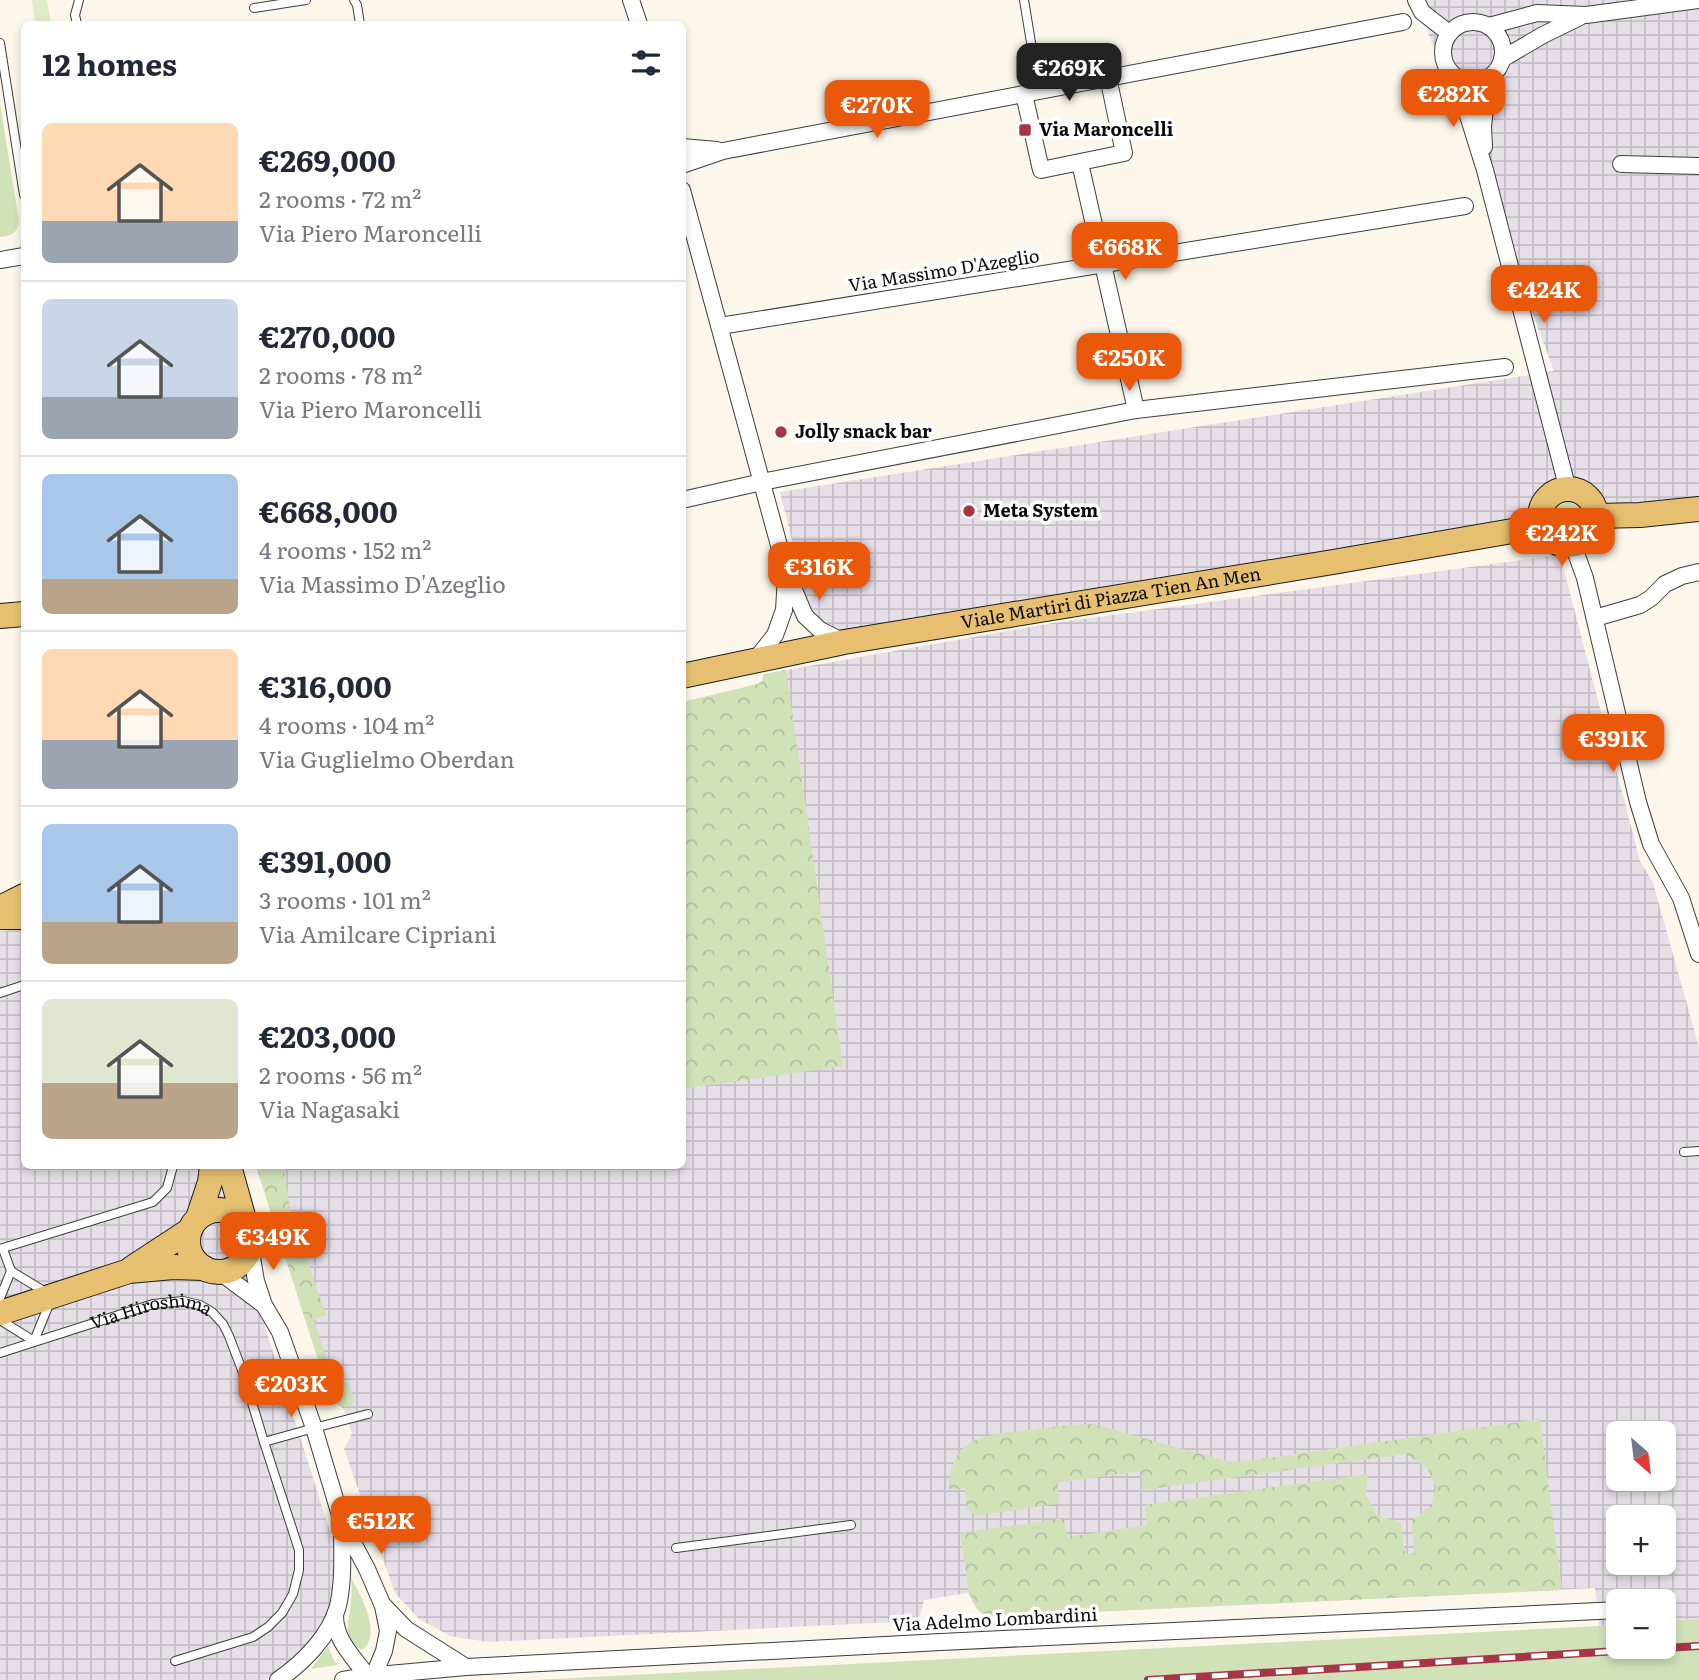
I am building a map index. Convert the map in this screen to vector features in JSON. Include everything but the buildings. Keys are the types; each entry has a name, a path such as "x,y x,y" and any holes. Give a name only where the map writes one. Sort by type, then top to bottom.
{"main road":[{"path":"1568,490 1576,491 1590,500 1596,516 1595,524 1587,538 1573,545 1556,543 1549,538 1541,526 1540,517 1546,501 1552,495 1568,490"},
{"path":"1596,516 1699,509"},
{"name":"Viale Martiri di Piazza Tien An Men","path":"686,675 844,642 1541,526"},
{"path":"0,616 21,614"},
{"path":"0,913 21,898"},
{"path":"0,913 21,907"},
{"path":"0,913 21,916"},
{"path":"212,1169 210,1182 188,1242 196,1261 212,1270"},
{"path":"0,1314 129,1271 173,1267 230,1270 239,1265 246,1256 247,1235 230,1169"},
{"path":"129,1271 207,1213 228,1211 237,1216 247,1235"}],"street":[{"path":"631,0 638,21"},
{"path":"1489,26 1537,13 1586,15 1699,0"},
{"path":"1419,6 1449,33"},
{"path":"1502,59 1543,35 1586,15"},
{"path":"686,164 723,151 1404,22"},
{"path":"1456,77 1472,82 1488,78 1494,73 1502,59 1502,42 1489,26 1474,22 1456,27 1445,42 1443,57 1456,77 1485,170 1568,490"},
{"path":"1031,92 1041,170 1080,163 1124,153 1108,77"},
{"path":"1485,170 1483,127 1488,78"},
{"path":"686,147 723,151"},
{"path":"1080,163 1136,410"},
{"path":"1621,164 1699,166"},
{"name":"Via Massimo D'Azeglio","path":"720,326 1465,206"},
{"path":"687,218 720,326 786,571 805,616 820,629 844,642"},
{"path":"0,260 21,256"},
{"path":"686,499 1136,410 1505,366"},
{"path":"1573,545 1586,578 1638,802 1651,844 1681,898 1699,954"},
{"path":"756,659 775,635 784,610 786,571"},
{"path":"1595,618 1640,606 1665,584 1699,572"},
{"path":"247,1235 256,1281 264,1305 280,1332 314,1428 342,1522 383,1606 388,1631 384,1651 371,1675 340,1639 335,1627 335,1615"},
{"path":"212,1270 264,1305"},
{"path":"278,1680 306,1658 335,1615 341,1592 342,1522"},
{"path":"383,1606 406,1629 466,1667"},
{"name":"Via Adelmo Lombardini","path":"343,1680 466,1667 1606,1611"}],"lane":[{"path":"76,21 79,0"},
{"path":"254,8 306,0"},
{"path":"354,0 360,21"},
{"path":"1024,0 1031,92"},
{"path":"0,43 21,176"},
{"path":"0,993 21,986"},
{"path":"1684,1152 1699,1151"},
{"path":"0,1320 34,1341 52,1296 11,1271 1,1249 153,1202 167,1188 172,1169"},
{"path":"0,1298 11,1271"},
{"name":"Via Hiroshima","path":"0,1353 153,1304 183,1301 200,1305 212,1312 223,1324 242,1370 299,1550 299,1570 293,1594 282,1613 268,1627 253,1637 175,1661"},
{"path":"264,1443 368,1414"},
{"path":"676,1548 851,1525"}],"shaded area":[{"path":"1416,0 1699,0 1699,498 1635,502 854,633 823,625 809,609 780,492 1554,371"},
{"path":"1560,555 1640,861 1653,883 1699,1047 1699,1619 1676,1620 1676,1589 1606,1589 1606,1626 1599,1626 1595,1588 986,1617 977,1609 968,1593 924,1600 916,1621 488,1642 450,1636 419,1619 395,1593 344,1449 352,1433 343,1408 331,1400 257,1169 686,1169 686,701 762,681 764,674 1053,623"},
{"path":"21,927 21,1169 215,1169 334,1544 336,1578 332,1605 318,1633 301,1654 273,1677 263,1680 0,1680 0,932"}],"green space":[{"path":"32,0 47,0 50,21 35,21"},
{"path":"0,104 19,221 13,233 0,237"},
{"path":"1568,497 1582,503 1588,517 1582,531 1568,537 1554,531 1548,517 1554,503"},
{"path":"786,670 843,1066 686,1089 686,701 758,684 764,674"},
{"path":"257,1169 284,1169 291,1213 326,1315 314,1320 335,1385 348,1382 354,1400 352,1405 343,1408 331,1400"},
{"path":"1540,1419 1562,1590 986,1617 977,1609 969,1593 960,1533 1064,1518 1068,1537 1147,1525 1145,1505 1368,1474 1366,1495 1377,1515 1401,1523 1405,1554 1414,1553 1412,1521 1431,1505 1436,1487 1427,1468 1406,1454 1143,1490 1141,1471 1057,1483 1060,1503 977,1516 967,1510 965,1488 949,1489 956,1458 963,1448 985,1437 1093,1424 1227,1461 1241,1462"},
{"path":"351,1578 368,1615 370,1626 368,1644 362,1650 351,1640 348,1629"},
{"path":"1699,1619 1699,1680 533,1680 1606,1626 1606,1659 1676,1659 1676,1620"},
{"path":"328,1646 338,1665 311,1669"}],"railway":[{"path":"1148,1680 1699,1646"}],"place":[{"name":"Via Maroncelli","path":"1025,130"},
{"name":"Jolly snack bar","path":"781,432"},
{"name":"Meta System","path":"969,511"}]}
